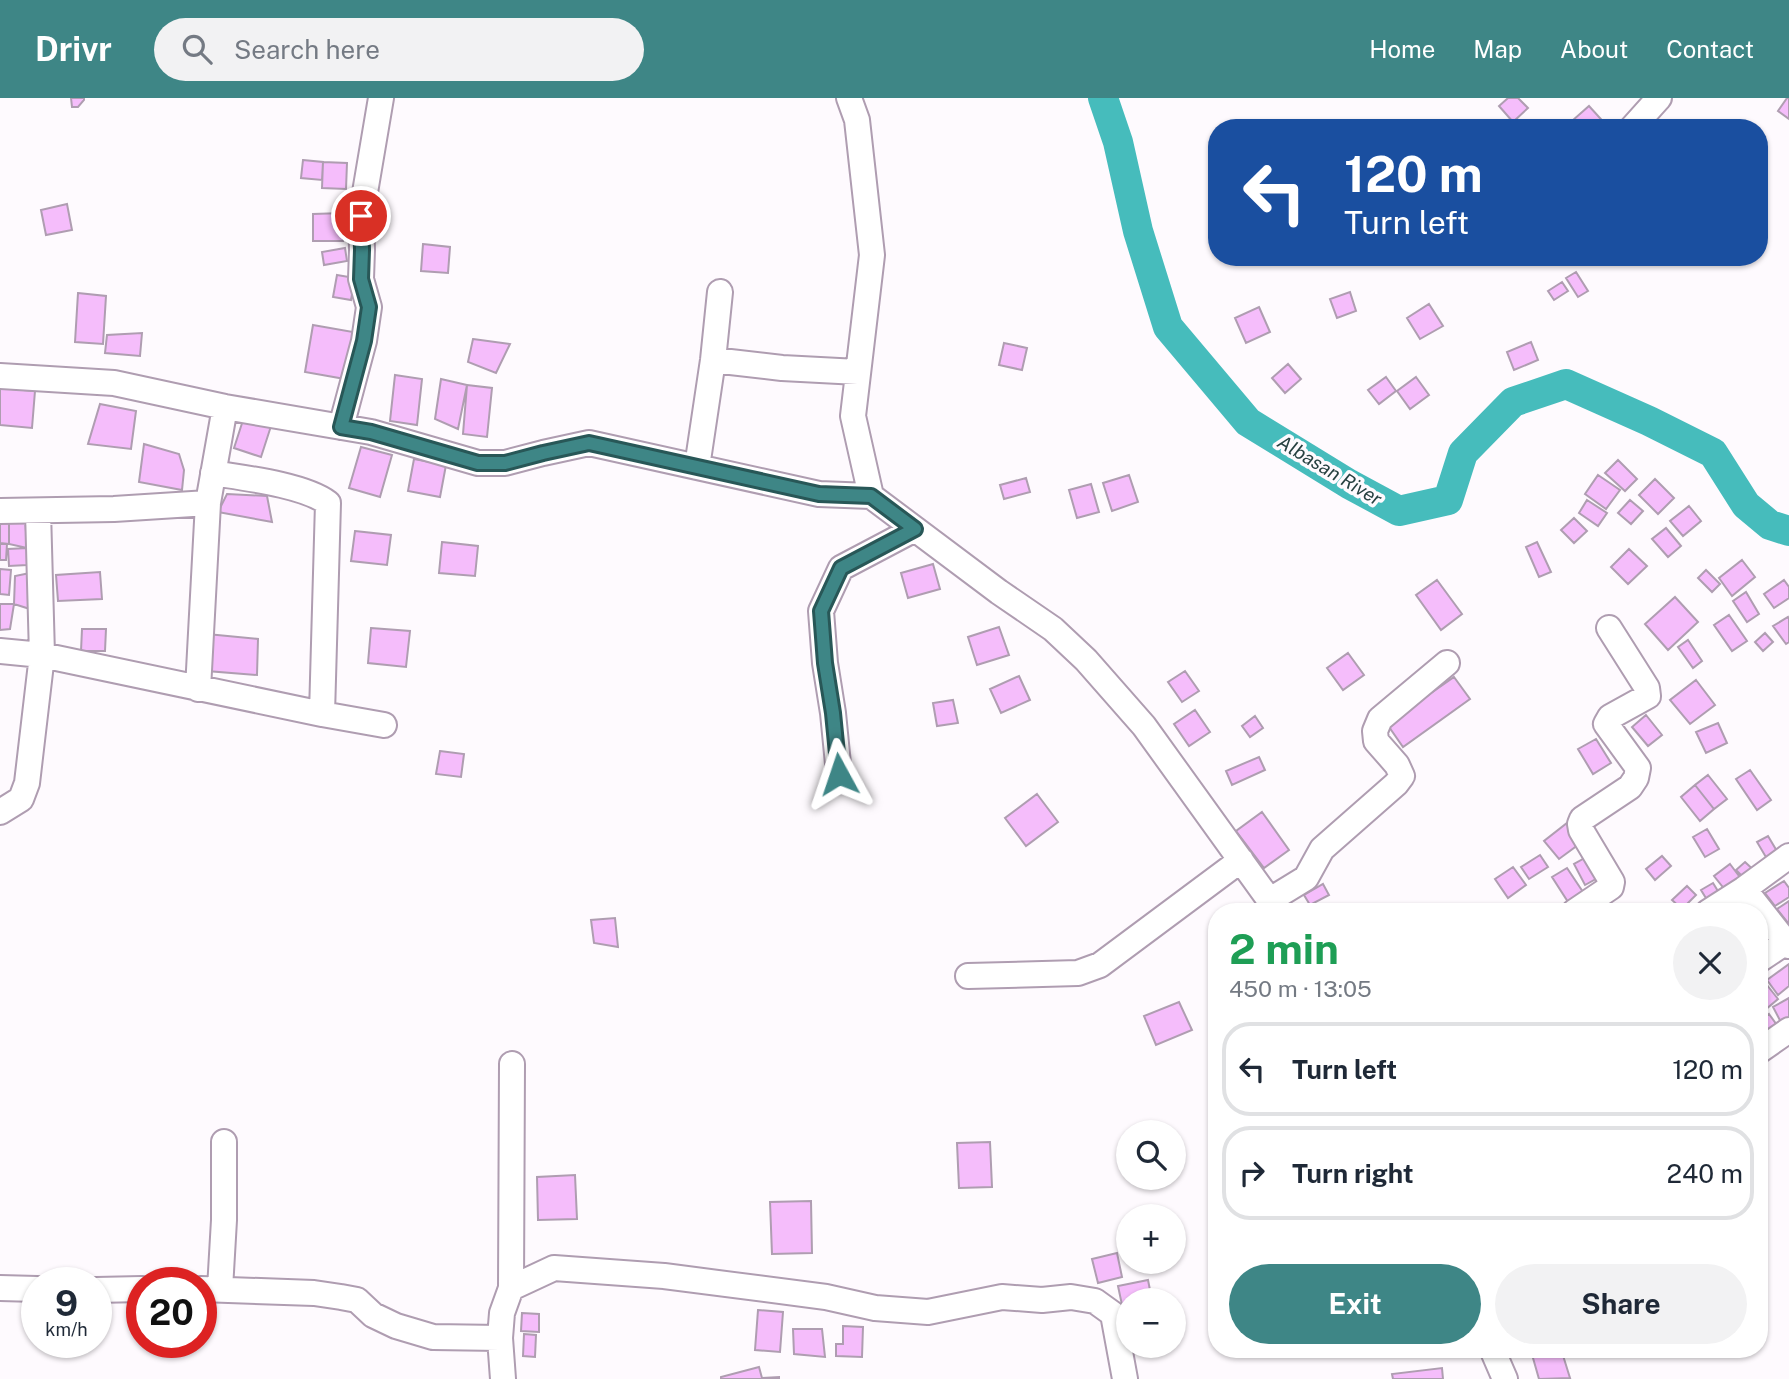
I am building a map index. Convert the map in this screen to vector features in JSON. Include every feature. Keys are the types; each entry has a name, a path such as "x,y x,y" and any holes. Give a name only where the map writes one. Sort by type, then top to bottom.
{"street":[{"path":"341,427 364,341 369,307 361,279 361,216 381,98"},
{"path":"849,98 857,120 872,255 853,416 871,496"},
{"path":"1640,119 1659,98"},
{"path":"698,467 720,292"},
{"path":"713,360 782,368 858,372"},
{"path":"0,376 114,383 225,407 371,432 478,463 505,463 589,443 819,494 871,496 1053,629 1086,660 1144,726 1272,903"},
{"path":"198,689 208,503 225,407"},
{"path":"213,473 312,494 328,503 322,714"},
{"path":"0,511 114,509 208,503"},
{"path":"0,812 21,799 27,783 41,655 38,511"},
{"path":"839,774 821,611 841,568 915,529"},
{"path":"1587,903 1611,887 1612,882 1580,824 1582,819 1630,787 1638,768 1606,724 1610,717 1648,696 1647,688 1609,628"},
{"path":"0,651 41,655 384,726"},
{"path":"1277,903 1306,878 1322,849 1402,776 1397,765 1376,741 1375,731 1380,719 1447,663"},
{"path":"1722,903 1789,856"},
{"path":"968,976 1078,973 1100,965 1241,860"},
{"path":"1744,889 1755,903"},
{"path":"1768,918 1788,943 1768,955"},
{"path":"1768,1045 1789,1030"},
{"path":"503,1379 500,1338 502,1313 511,1288 512,1064"},
{"path":"215,1267 224,1220 223,1142"},
{"path":"511,1288 554,1268 664,1276 826,1297 875,1308 928,1312 1002,1297 1042,1300 1071,1297 1094,1301 1113,1314 1125,1379"},
{"path":"0,1288 21,1289"},
{"path":"217,1289 314,1293 341,1297 357,1300 373,1315 396,1326 433,1338 500,1338"},
{"path":"1496,1358 1505,1379"}],"building":[{"path":"71,98 84,100 78,107 72,107"},
{"path":"1508,98 1518,98 1528,108 1516,119 1510,119 1499,106"},
{"path":"1789,98 1789,119 1778,111"},
{"path":"1589,106 1601,119 1574,119"},
{"path":"303,160 323,162 322,180 301,178"},
{"path":"323,162 347,163 346,189 322,188"},
{"path":"67,204 72,230 46,235 41,210"},
{"path":"343,213 343,241 313,241 313,214"},
{"path":"423,244 450,247 448,273 421,271"},
{"path":"345,248 347,261 324,265 322,252"},
{"path":"1576,272 1588,291 1578,297 1566,278"},
{"path":"337,275 355,278 351,300 333,297"},
{"path":"1562,282 1568,291 1554,300 1548,291"},
{"path":"1350,292 1356,311 1337,318 1330,299"},
{"path":"78,293 106,296 103,344 75,342"},
{"path":"1429,304 1443,326 1420,339 1407,318"},
{"path":"1259,307 1270,332 1246,343 1235,318"},
{"path":"313,325 353,332 345,379 305,372"},
{"path":"142,333 140,356 105,353 107,335"},
{"path":"473,339 510,344 496,373 468,362"},
{"path":"1531,342 1538,360 1514,370 1507,352"},
{"path":"1004,343 1027,348 1022,370 999,365"},
{"path":"1288,364 1301,379 1285,393 1272,378"},
{"path":"395,375 422,379 417,425 390,421"},
{"path":"1386,377 1396,391 1379,404 1368,390"},
{"path":"1416,377 1429,395 1410,409 1397,391"},
{"path":"441,379 467,385 458,429 435,419"},
{"path":"467,385 492,388 487,437 463,434"},
{"path":"0,388 35,391 32,428 0,425"},
{"path":"100,404 136,411 131,449 88,444"},
{"path":"245,414 272,423 261,457 234,448"},
{"path":"144,444 179,454 184,470 182,490 139,482"},
{"path":"361,447 392,455 380,497 349,488"},
{"path":"414,459 446,465 440,497 408,491"},
{"path":"1618,460 1637,479 1625,491 1605,473"},
{"path":"1129,475 1138,502 1112,511 1103,483"},
{"path":"1598,475 1620,490 1606,509 1585,494"},
{"path":"1026,478 1030,492 1004,499 1000,485"},
{"path":"1655,479 1674,498 1658,514 1639,495"},
{"path":"1091,484 1099,512 1077,518 1069,490"},
{"path":"227,494 267,496 272,522 218,512"},
{"path":"1587,500 1607,513 1598,526 1579,513"},
{"path":"1630,500 1643,511 1631,524 1618,513"},
{"path":"1689,506 1701,521 1683,536 1670,521"},
{"path":"0,515 9,516 9,544 0,543"},
{"path":"9,516 25,516 27,548 9,544"},
{"path":"1574,518 1587,531 1574,543 1561,530"},
{"path":"1666,528 1681,546 1668,557 1652,539"},
{"path":"355,531 391,535 387,565 351,561"},
{"path":"442,542 478,546 475,576 439,573"},
{"path":"1537,542 1551,572 1539,577 1526,547"},
{"path":"0,544 7,544 6,560 0,560"},
{"path":"27,548 27,565 9,566 8,549"},
{"path":"1629,549 1647,566 1628,584 1611,567"},
{"path":"1742,560 1755,577 1732,596 1719,578"},
{"path":"933,564 940,589 908,598 901,573"},
{"path":"0,569 11,570 9,595 0,594"},
{"path":"1706,570 1720,584 1712,592 1698,578"},
{"path":"100,572 102,599 58,601 56,575"},
{"path":"30,573 33,610 14,604 15,576"},
{"path":"1437,580 1462,614 1441,630 1416,595"},
{"path":"1784,580 1789,587 1789,598 1774,608 1764,594"},
{"path":"1746,592 1759,614 1747,622 1733,601"},
{"path":"1675,597 1698,622 1668,650 1645,624"},
{"path":"0,604 14,604 10,629 0,630"},
{"path":"1729,615 1747,641 1732,651 1714,625"},
{"path":"1788,617 1789,642 1786,644 1773,626"},
{"path":"999,627 1009,655 977,665 968,637"},
{"path":"371,628 410,631 406,667 368,663"},
{"path":"82,629 106,629 105,651 81,651"},
{"path":"1765,633 1773,642 1763,651 1755,642"},
{"path":"207,634 258,639 257,675 207,671"},
{"path":"1688,640 1702,661 1693,668 1678,647"},
{"path":"1348,653 1364,675 1343,690 1327,668"},
{"path":"1185,671 1199,691 1182,702 1168,682"},
{"path":"1019,676 1030,700 1001,713 990,689"},
{"path":"1454,677 1470,699 1403,747 1387,724"},
{"path":"1696,680 1715,705 1690,724 1670,700"},
{"path":"953,700 958,723 937,726 933,703"},
{"path":"1195,710 1210,732 1189,746 1174,724"},
{"path":"1646,715 1662,735 1648,746 1632,727"},
{"path":"1255,716 1263,728 1250,737 1242,726"},
{"path":"1718,723 1727,743 1706,753 1696,732"},
{"path":"1596,739 1611,763 1593,774 1578,749"},
{"path":"440,751 464,754 461,777 436,774"},
{"path":"1259,757 1265,770 1232,785 1226,771"},
{"path":"1750,770 1771,800 1757,810 1736,779"},
{"path":"1708,775 1727,799 1714,809 1695,785"},
{"path":"1695,785 1714,809 1700,821 1681,797"},
{"path":"1037,794 1058,822 1026,846 1005,818"},
{"path":"1262,812 1289,850 1264,868 1236,831"},
{"path":"1567,823 1582,842 1559,859 1544,841"},
{"path":"1707,829 1719,849 1705,857 1693,837"},
{"path":"1768,836 1781,858 1770,864 1757,842"},
{"path":"1592,854 1603,875 1585,885 1574,864"},
{"path":"1540,855 1548,867 1529,879 1521,867"},
{"path":"1662,856 1671,866 1655,880 1646,869"},
{"path":"1745,862 1759,875 1750,884 1736,870"},
{"path":"1730,864 1745,884 1730,896 1714,876"},
{"path":"1513,867 1526,885 1508,898 1495,879"},
{"path":"1567,868 1585,895 1569,903 1552,877"},
{"path":"1784,881 1789,888 1789,897 1775,906 1765,893"},
{"path":"1713,883 1724,901 1709,903 1701,890"},
{"path":"1323,884 1329,895 1309,903 1304,895"},
{"path":"1687,886 1696,895 1688,903 1675,903 1672,900"},
{"path":"1789,901 1789,924 1777,909"},
{"path":"615,918 618,947 594,943 591,920"},
{"path":"1789,964 1789,986 1778,995 1768,979"},
{"path":"1768,986 1778,999 1768,1007"},
{"path":"1789,998 1789,1025 1784,1028 1773,1007"},
{"path":"1179,1002 1192,1030 1156,1045 1144,1016"},
{"path":"1768,1015 1782,1032 1768,1041"},
{"path":"990,1142 992,1187 959,1188 957,1143"},
{"path":"575,1175 577,1219 538,1220 537,1177"},
{"path":"811,1201 812,1253 772,1254 770,1202"},
{"path":"1116,1253 1116,1274 1121,1274 1122,1277 1098,1283 1092,1259"},
{"path":"1148,1280 1150,1288 1118,1288"},
{"path":"758,1310 783,1312 780,1352 755,1350"},
{"path":"522,1313 539,1314 539,1332 521,1331"},
{"path":"843,1326 863,1327 862,1357 836,1356 836,1344 843,1344"},
{"path":"793,1329 822,1329 825,1357 794,1354"},
{"path":"524,1334 536,1335 535,1357 523,1356"},
{"path":"1533,1358 1564,1358 1570,1378 1539,1379"},
{"path":"759,1367 762,1378 779,1379 721,1379 721,1377"},
{"path":"1442,1368 1443,1379 1393,1379 1392,1374"}],"waterway":[{"name":"Albasan River","path":"1103,98 1118,142 1138,231 1168,327 1248,422 1349,484 1399,511 1448,500 1463,453 1513,402 1566,384 1713,453 1746,505 1770,525 1789,531"}],"route":[{"path":"361,216 361,279 369,307 364,341 341,427 371,432 478,463 505,463 589,443 819,494 871,496 915,529 841,568 821,611 839,774"}]}
